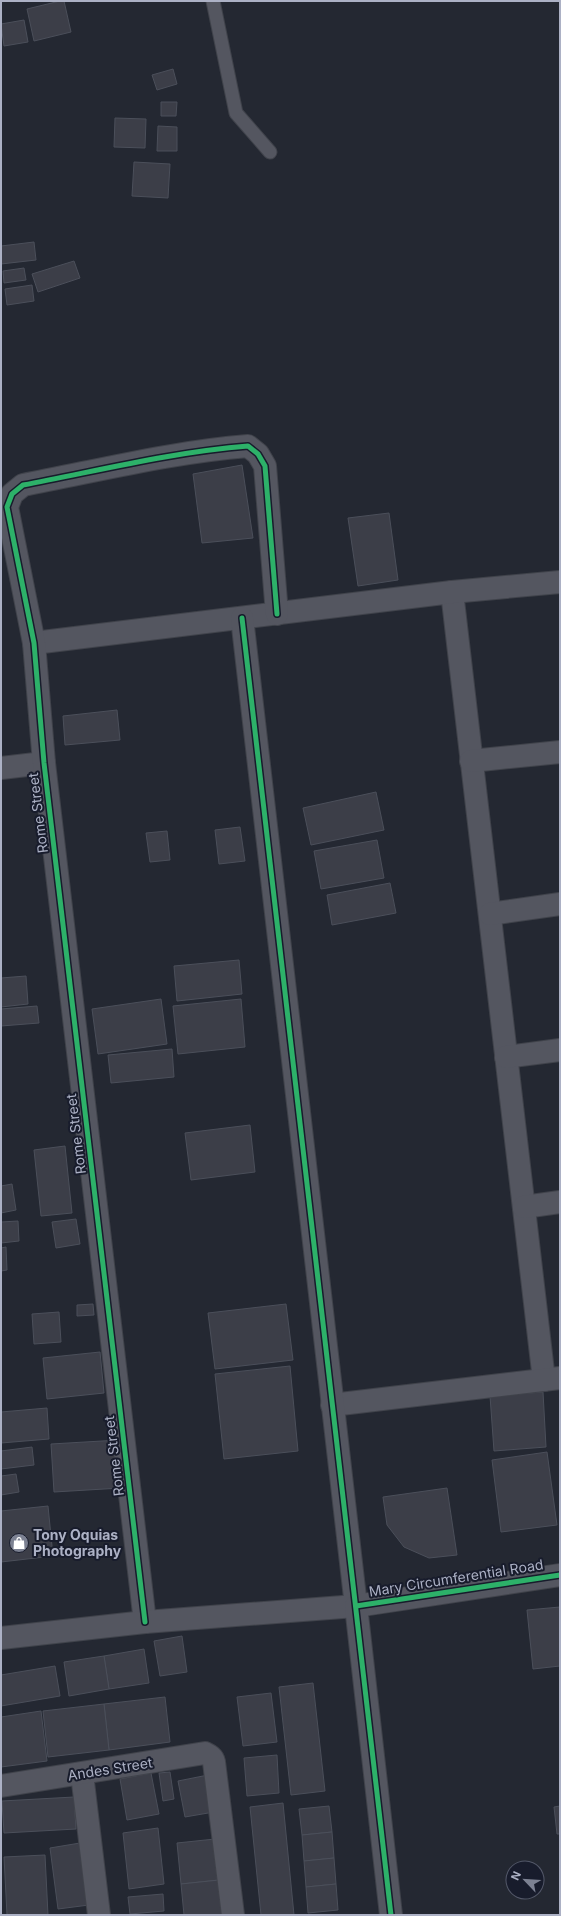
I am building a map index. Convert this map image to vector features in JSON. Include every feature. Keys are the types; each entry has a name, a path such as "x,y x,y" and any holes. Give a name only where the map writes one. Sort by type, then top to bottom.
{"street":[{"name":"Rome Street","path":"145,1622 44,763 34,643 7,507 12,494 23,485 224,448 248,446 258,454 265,466 277,614"},
{"path":"34,643 452,592 560,582"},
{"path":"332,1405 552,1379 524,1207 452,592"},
{"path":"242,618 391,1915"},
{"path":"472,760 560,752"},
{"path":"1,768 44,763"},
{"path":"490,914 560,904"},
{"path":"506,1057 560,1050"},
{"path":"524,1207 560,1202"},
{"name":"Mary Circumferential Road","path":"1,1638 145,1622 356,1606 560,1575"},
{"name":"Andes Street","path":"1,1786 204,1754 211,1757 214,1762 233,1915"},
{"path":"82,1774 99,1915"}],"lane":[{"path":"213,1 236,113 270,152"}],"building":[{"path":"64,1 71,32 34,41 27,9"},
{"path":"24,20 28,42 4,46 1,24"},
{"path":"173,69 177,84 157,90 152,75"},
{"path":"161,102 177,102 176,116 161,116"},
{"path":"115,118 146,119 145,148 114,147"},
{"path":"158,126 177,127 177,151 157,151"},
{"path":"134,162 170,164 168,198 132,196"},
{"path":"34,242 36,260 1,264 1,246"},
{"path":"74,261 80,278 38,292 32,274"},
{"path":"24,268 26,280 4,283 3,271"},
{"path":"32,285 34,301 7,305 5,289"},
{"path":"242,465 253,538 202,543 193,474"},
{"path":"389,513 398,580 358,586 348,518"},
{"path":"117,710 120,740 65,745 63,716"},
{"path":"376,792 384,830 311,845 303,808"},
{"path":"240,827 245,861 219,864 215,830"},
{"path":"167,831 170,860 150,862 146,833"},
{"path":"377,840 384,878 321,889 314,851"},
{"path":"390,883 396,913 332,925 327,895"},
{"path":"239,960 242,994 177,1001 174,966"},
{"path":"26,976 28,1004 1,1007 1,978"},
{"path":"161,999 167,1044 98,1054 92,1009"},
{"path":"241,999 245,1047 178,1054 173,1006"},
{"path":"37,1006 39,1023 1,1026 1,1009"},
{"path":"172,1049 174,1077 111,1083 108,1055"},
{"path":"250,1125 255,1172 191,1180 185,1133"},
{"path":"65,1146 72,1213 41,1216 34,1150"},
{"path":"12,1184 16,1210 1,1213 1,1186"},
{"path":"76,1219 80,1244 56,1248 52,1222"},
{"path":"18,1221 19,1241 1,1243 1,1222"},
{"path":"6,1247 7,1270 1,1271 1,1248"},
{"path":"93,1304 94,1315 77,1316 77,1305"},
{"path":"286,1304 293,1360 215,1369 208,1313"},
{"path":"59,1312 61,1342 34,1344 32,1314"},
{"path":"100,1352 104,1393 47,1399 43,1358"},
{"path":"290,1366 298,1451 224,1459 215,1374"},
{"path":"543,1392 546,1447 494,1451 490,1396"},
{"path":"47,1408 49,1439 1,1443 1,1412"},
{"path":"119,1440 121,1488 54,1492 51,1444"},
{"path":"32,1447 34,1465 1,1469 1,1451"},
{"path":"547,1452 557,1525 501,1532 492,1460"},
{"path":"16,1474 19,1492 1,1495 1,1476"},
{"path":"447,1488 457,1555 429,1558 404,1547 387,1525 383,1497"},
{"path":"48,1506 53,1556 1,1562 1,1511"},
{"path":"560,1607 560,1666 533,1669 527,1610"},
{"path":"182,1636 187,1672 160,1676 154,1641"},
{"path":"144,1649 149,1683 109,1689 104,1656"},
{"path":"104,1656 109,1689 69,1696 64,1662"},
{"path":"55,1666 60,1696 1,1706 1,1675"},
{"path":"313,1683 325,1791 291,1795 279,1687"},
{"path":"271,1693 277,1742 243,1746 237,1697"},
{"path":"165,1697 170,1742 109,1750 104,1704"},
{"path":"104,1704 109,1750 48,1757 43,1711"},
{"path":"41,1711 47,1761 1,1767 1,1717"},
{"path":"277,1755 279,1793 247,1796 244,1758"},
{"path":"170,1772 174,1799 163,1801 159,1773"},
{"path":"151,1773 159,1814 127,1820 120,1779"},
{"path":"208,1775 214,1812 185,1817 178,1781"},
{"path":"74,1797 76,1829 4,1833 2,1801"},
{"path":"283,1803 294,1915 261,1915 250,1807"},
{"path":"329,1806 332,1832 302,1835 299,1809"},
{"path":"560,1806 560,1834 557,1834 554,1807"},
{"path":"158,1828 164,1884 129,1889 123,1833"},
{"path":"332,1832 334,1858 304,1861 302,1835"},
{"path":"215,1839 219,1880 181,1884 177,1843"},
{"path":"80,1843 89,1905 58,1909 50,1848"},
{"path":"45,1855 48,1915 7,1915 4,1857"},
{"path":"334,1858 336,1884 306,1887 304,1861"},
{"path":"219,1880 222,1915 184,1915 181,1884"},
{"path":"336,1884 338,1910 308,1913 306,1887"},
{"path":"163,1894 164,1911 130,1914 128,1897"}],"cycle path":[{"path":"145,1622 44,763 34,643 7,507 12,494 23,485 135,462 248,446 258,454 265,466 277,614"},
{"path":"242,618 391,1915"},
{"path":"356,1606 560,1575"}],"place":[{"name":"Tony Oquias Photography","path":"19,1543"}]}
